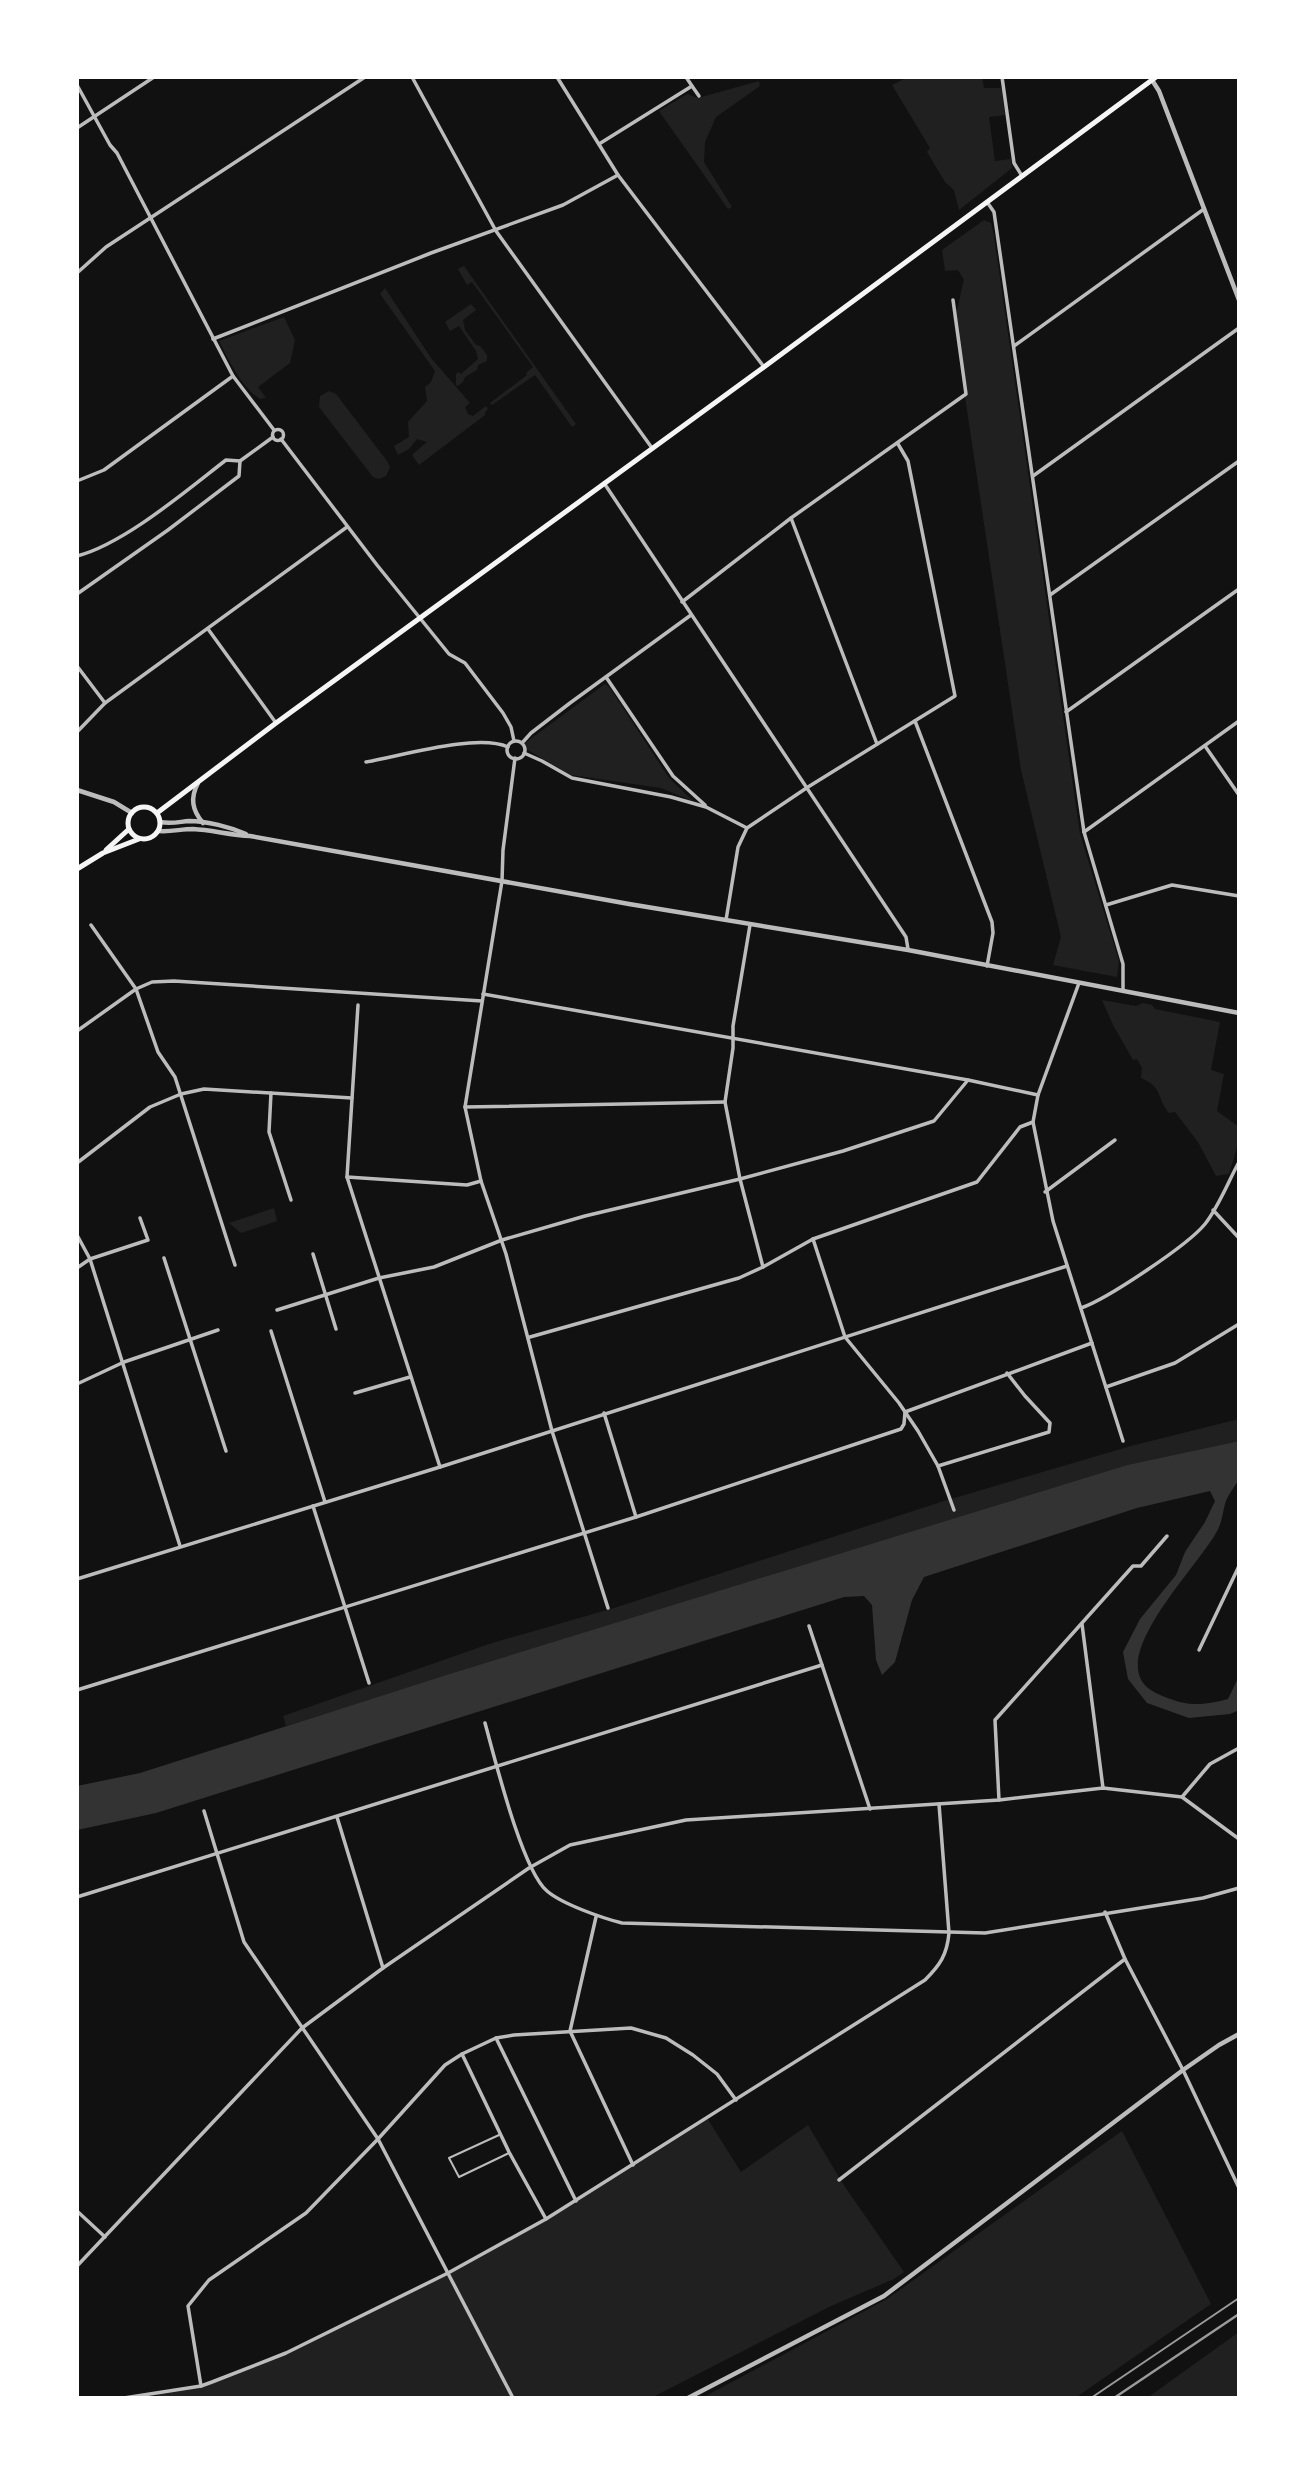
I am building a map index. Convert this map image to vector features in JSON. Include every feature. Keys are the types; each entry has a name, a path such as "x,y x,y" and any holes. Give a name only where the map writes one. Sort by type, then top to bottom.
{"main road":[{"path":"157,813 1154,78"},
{"path":"77,869 103,853 139,838 148,839 159,831 157,813 145,807 132,813 128,821 129,829 139,838"},
{"path":"103,853 129,829"}],"street":[{"path":"77,128 154,77"},
{"path":"77,273 106,247 365,77"},
{"path":"412,77 496,231 652,449"},
{"path":"558,77 618,175 764,367"},
{"path":"687,77 699,96"},
{"path":"1002,77 1014,163 1022,176"},
{"path":"1154,78 1239,300"},
{"path":"77,85 117,153 233,376 274,430 281,431 281,439"},
{"path":"598,144 692,86"},
{"path":"213,339 431,253 563,205 618,175"},
{"path":"987,202 994,212 1084,832 1123,964 1123,991"},
{"path":"1014,346 1204,209"},
{"path":"682,602 791,518 965,394 953,300"},
{"path":"1033,477 1239,328"},
{"path":"77,481 104,470 233,376"},
{"path":"77,556 116,538 161,509 226,460 240,461 273,437 274,430"},
{"path":"273,437 281,439"},
{"path":"281,439 419,618 449,654 466,663 503,713 511,727 514,741"},
{"path":"726,920 738,847 747,828 955,696 908,461 898,443"},
{"path":"77,594 239,476 240,461"},
{"path":"1050,595 1239,461"},
{"path":"604,483 906,936 908,950"},
{"path":"791,518 877,744"},
{"path":"77,732 105,703 347,527"},
{"path":"1066,712 1239,589"},
{"path":"522,743 531,733 691,615"},
{"path":"208,629 276,723"},
{"path":"77,666 105,703"},
{"path":"606,677 673,776 706,807"},
{"path":"915,721 992,922 993,933 987,966"},
{"path":"1084,832 1239,721"},
{"path":"514,741 522,743"},
{"path":"508,747 514,741"},
{"path":"366,762 479,743 492,742 508,747"},
{"path":"522,743 524,753"},
{"path":"1205,746 1239,795"},
{"path":"508,747 510,756 515,758"},
{"path":"524,753 572,778 671,797 706,807 747,828"},
{"path":"515,758 524,753"},
{"path":"515,758 503,850 502,881 465,1107 481,1181 502,1240 552,1431 608,1608"},
{"path":"200,780 192,798 196,814 203,823"},
{"path":"77,790 114,802 132,813"},
{"path":"160,822 203,823 234,829 250,836"},
{"path":"159,831 193,829 250,836 750,925 908,950 1239,1013"},
{"path":"1106,905 1171,885 1239,896"},
{"path":"91,925 136,989 159,1052 175,1077 235,1265"},
{"path":"750,925 725,1102 740,1179 763,1267"},
{"path":"77,1031 136,989 152,982 204,981 482,1002"},
{"path":"1079,983 1038,1095 1033,1122 1045,1192 1123,1441"},
{"path":"483,994 968,1080 1038,1095"},
{"path":"358,1005 347,1177 440,1467"},
{"path":"277,1310 379,1278 433,1267 502,1240 585,1216 843,1151 934,1121 968,1080"},
{"path":"77,1163 150,1107 204,1088 352,1098"},
{"path":"271,1093 269,1132 291,1200"},
{"path":"465,1107 725,1102"},
{"path":"529,1337 739,1278 813,1239 977,1182 1020,1127 1033,1122"},
{"path":"1045,1192 1115,1140"},
{"path":"1081,1308 1135,1276 1205,1224 1239,1162"},
{"path":"347,1177 467,1185 481,1181"},
{"path":"1213,1210 1239,1238"},
{"path":"77,1268 90,1259 148,1241 140,1218"},
{"path":"77,1236 90,1259 180,1546"},
{"path":"813,1239 845,1337 905,1412 938,1466 954,1510"},
{"path":"313,1254 336,1329"},
{"path":"164,1258 226,1451"},
{"path":"77,1579 440,1467 1067,1266"},
{"path":"1106,1387 1175,1363 1239,1324"},
{"path":"77,1384 124,1363 218,1330"},
{"path":"271,1331 325,1502"},
{"path":"905,1412 1092,1343"},
{"path":"938,1466 1049,1432 1051,1423 1007,1373"},
{"path":"355,1393 410,1377"},
{"path":"77,1690 636,1517 901,1429 905,1412"},
{"path":"604,1413 636,1517"},
{"path":"313,1506 369,1682"},
{"path":"999,1800 995,1720 1133,1566 1140,1566 1167,1536"},
{"path":"1199,1650 1239,1566"},
{"path":"1082,1623 1103,1788"},
{"path":"809,1626 870,1809"},
{"path":"77,1897 822,1665"},
{"path":"485,1723 529,1868 547,1891 596,1917 622,1923 985,1933 1203,1898 1239,1888"},
{"path":"1182,1797 1210,1764 1239,1748"},
{"path":"1233,1751 1239,1758"},
{"path":"77,2266 302,2028 383,1968 529,1868 570,1845 686,1820 999,1800 1103,1788 1182,1797 1239,1839"},
{"path":"124,2398 201,2386 286,2353 447,2273 576,2202 925,1980 941,1964 949,1933 939,1804"},
{"path":"204,1811 244,1942 378,2139 513,2398"},
{"path":"337,1817 383,1968"},
{"path":"1105,1912 1125,1959 1183,2070 1239,2188"},
{"path":"596,1917 570,2031 634,2165"},
{"path":"839,2180 1125,1959"},
{"path":"201,2386 188,2306 209,2280 306,2213 445,2065 462,2054 496,2038 631,2028 666,2038 693,2055 718,2074 736,2100"},
{"path":"688,2398 884,2296 1183,2070 1239,2034"},
{"path":"496,2038 576,2202"},
{"path":"462,2054 509,2152 546,2219"},
{"path":"77,2211 106,2237"}],"lane":[{"path":"500,2134 449,2158 459,2177 509,2152"}],"shaded area":[{"path":"908,77 982,77 984,88 1001,88 1005,115 989,117 995,161 1011,159 1012,168 959,210 954,190 945,182 927,152 930,148 892,85"},
{"path":"759,81 760,86 716,117 705,142 704,162 732,207 728,209 659,111 687,94 698,98"},
{"path":"984,220 991,223 994,236 1080,834 1119,961 1117,977 1053,965 1061,937 1021,770 953,317 964,280 958,270 945,271 942,250"},
{"path":"464,266 576,424 572,427 535,375 492,405 490,403 527,375 533,367 472,282 467,285 458,269"},
{"path":"385,288 431,358 470,403 465,407 468,414 473,416 486,406 488,409 485,415 419,465 412,455 427,442 417,439 409,449 398,455 394,446 409,437 408,422 427,401 425,387 431,382 435,371 380,294"},
{"path":"471,304 476,310 463,320 465,330 487,355 487,361 478,365 477,370 465,377 458,386 456,374 461,374 478,359 476,351 459,326 450,331 445,322"},
{"path":"284,317 295,340 290,363 258,387 266,398 260,399 241,380 219,341"},
{"path":"329,391 336,394 387,461 390,467 386,476 379,479 373,477 319,407 320,396"},
{"path":"605,684 669,778 693,801 661,788 571,775 526,749 525,743"},
{"path":"1102,1000 1136,1006 1143,1003 1152,1005 1155,1009 1220,1022 1211,1070 1224,1074 1217,1111 1239,1127 1229,1174 1216,1176 1198,1142 1175,1112 1169,1113 1153,1085 1141,1078 1142,1068 1137,1059 1133,1060"},
{"path":"274,1208 277,1221 241,1233 229,1223"},
{"path":"1239,1419 1239,1441 1127,1465 286,1726 283,1716 492,1643 614,1608 944,1501 1131,1446"},
{"path":"1239,1441 1240,1475 1226,1501 1219,1527 1160,1611 1146,1636 1138,1659 1141,1679 1156,1693 1183,1703 1199,1704 1228,1699 1239,1676 1239,1710 1230,1714 1189,1718 1147,1703 1128,1679 1123,1652 1140,1619 1176,1575 1185,1552 1205,1522 1215,1501 1210,1491 1137,1508 924,1577 912,1600 895,1662 882,1675 876,1660 872,1605 864,1596 844,1597 156,1813 77,1830 77,1786 140,1773 453,1673 1127,1465"},
{"path":"707,2118 741,2172 808,2125 843,2184 904,2272 894,2279 831,2306 651,2398 158,2398 157,2394 201,2386 286,2353 448,2273 546,2219"},
{"path":"1122,2131 1211,2304 1075,2398 702,2398 887,2299"},
{"path":"1239,2332 1239,2394 1233,2398 1147,2398"}],"tram line":[{"path":"1091,2398 1239,2298"}],"railway":[{"path":"1114,2398 1239,2314"}]}
